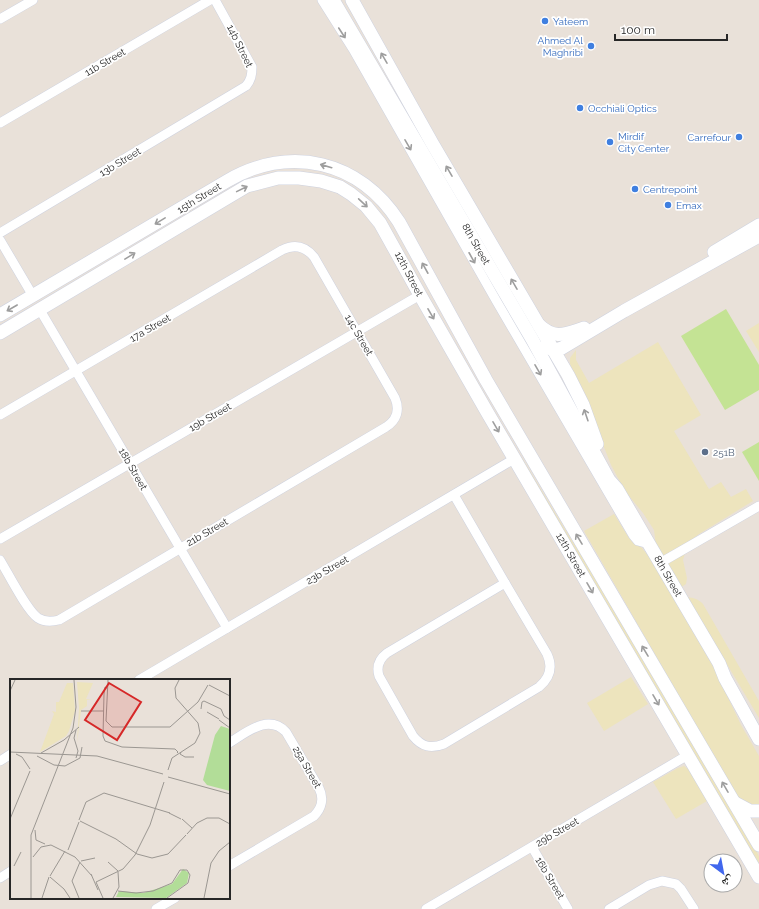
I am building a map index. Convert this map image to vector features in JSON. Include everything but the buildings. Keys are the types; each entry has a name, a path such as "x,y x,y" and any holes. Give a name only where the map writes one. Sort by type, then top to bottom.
{"street":[{"path":"0,19 33,0"},
{"name":"11b Street","path":"0,123 210,0"},
{"name":"14b Street","path":"216,0 252,66 250,81 240,91"},
{"path":"322,0 353,49 497,302 634,535 638,541 649,544"},
{"name":"8th Street","path":"333,0 546,364 609,480 649,544 719,664 725,678 759,739"},
{"name":"8th Street","path":"352,0 435,148 568,375 583,405 616,489"},
{"name":"13b Street","path":"0,233 240,91"},
{"name":"15th Street","path":"0,315 227,181 255,167 286,162 318,164 350,175 365,184 384,201 400,222 486,380"},
{"name":"15th Street","path":"0,333 238,191 266,180 288,178 311,179 340,187 355,196 366,206 386,231"},
{"path":"447,196 456,201 467,218 472,220 476,219"},
{"path":"568,375 566,365 568,356 587,330 622,307 759,225"},
{"name":"12th Street","path":"386,231 420,295 759,877"},
{"path":"704,268 716,257 740,243 743,234"},
{"path":"546,364 546,358 552,349 559,343 624,311 704,268 759,236"},
{"path":"0,240 33,296"},
{"name":"17a Street","path":"0,415 282,250 291,246 302,247"},
{"name":"14c Street","path":"302,247 314,257 397,402 398,412 394,421 386,427"},
{"path":"45,307 56,293 104,263 106,259 105,257 101,256"},
{"name":"19b Street","path":"0,539 420,295"},
{"path":"509,300 517,304 542,345 552,349"},
{"name":"18b Street","path":"45,307 76,371 227,628"},
{"path":"538,324 551,334 557,335 587,330"},
{"path":"452,349 462,357 478,381 482,382 486,380"},
{"name":"12th Street","path":"486,380 759,845"},
{"name":"21b Street","path":"0,560 32,613 41,620 53,622 59,620 386,427"},
{"path":"514,457 515,452 521,454 545,494 562,511"},
{"name":"23b Street","path":"141,679 454,495 514,457"},
{"path":"454,495 505,582 547,654 550,666 548,678 539,687 444,744 430,747 417,742 379,676 378,666 380,661 387,653 505,582"},
{"path":"660,563 759,506"},
{"name":"8th Street","path":"719,664 729,675 759,725"},
{"name":"25a Street","path":"230,742 264,724 274,724 278,726 286,732 319,788 322,798 320,808 314,816 230,865"},
{"path":"0,761 10,755"},
{"name":"29b Street","path":"426,909 688,755"},
{"path":"735,803 750,810 759,811"},
{"name":"16b Street","path":"532,847 568,909"},
{"path":"0,878 10,872"},
{"path":"609,909 649,885 662,881 669,882 681,889 694,909"},
{"path":"156,909 170,902"}],"sand":[{"path":"759,323 759,352 746,331"},
{"path":"658,342 701,415 674,431 709,489 721,482 731,497 746,489 753,501 690,541 683,560 687,578 686,584 680,588 656,546 654,530 643,513 625,491 611,465 570,364 570,358 576,350 576,360 589,383"},
{"path":"522,458 572,541 597,579 759,856 759,869 521,459"},
{"path":"614,514 629,538 634,544 641,547 651,559 714,668 741,725 759,756 759,806 753,807 738,799 584,531"},
{"path":"687,597 696,599 703,604 759,701 759,718"},
{"path":"631,677 648,704 604,731 587,703"},
{"path":"684,766 689,770 707,801 676,819 653,782"}],"green space":[{"path":"726,309 759,365 759,390 725,410 681,336"},
{"path":"759,442 759,481 742,452"}],"place":[{"name":"Yateem","path":"545,21"},
{"name":"Ahmed Al Maghribi","path":"591,46"},
{"name":"Occhiali Optics","path":"580,108"},
{"name":"Carrefour","path":"739,137"},
{"name":"Mirdif City Center","path":"610,142"},
{"name":"Centrepoint","path":"635,189"},
{"name":"Emax","path":"668,205"},
{"name":"251B","path":"705,452"}]}
